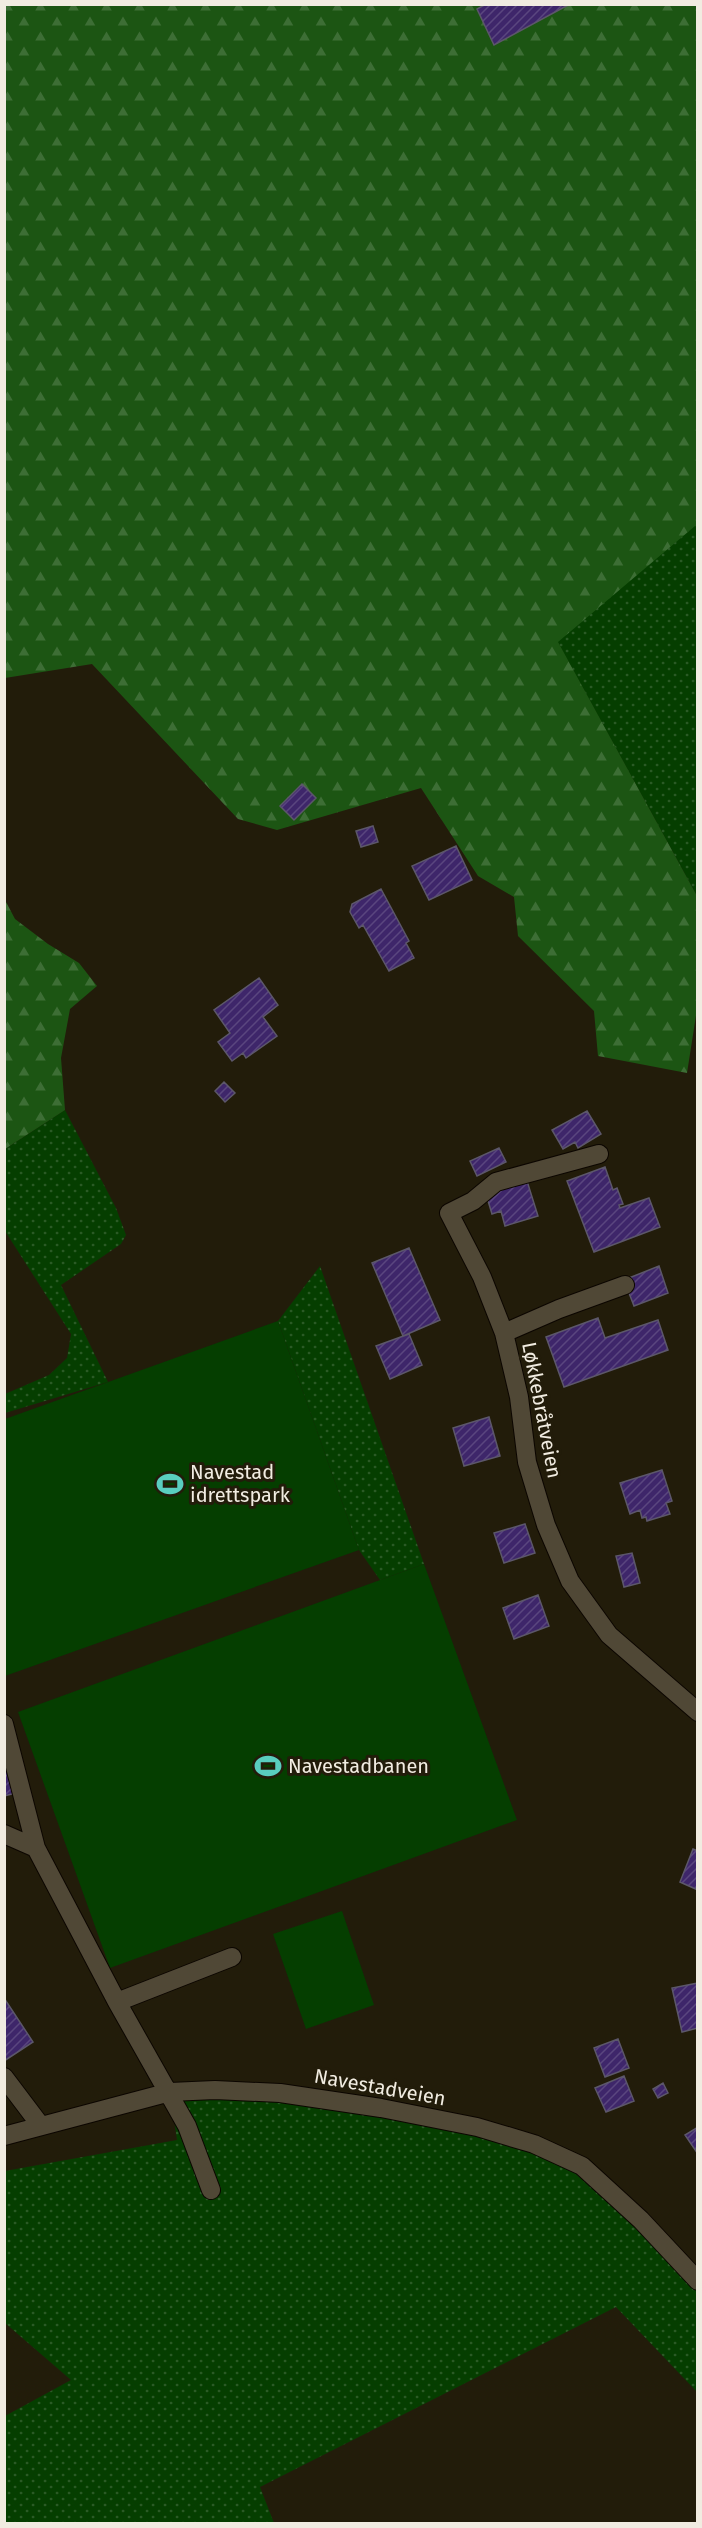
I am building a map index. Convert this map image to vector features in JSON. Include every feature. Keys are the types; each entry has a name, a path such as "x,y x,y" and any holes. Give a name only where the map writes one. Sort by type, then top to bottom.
{"street":[{"name":"Løkkebråtveien","path":"599,1154 496,1182 473,1201 448,1213 483,1278 504,1333 519,1397 527,1462 546,1525 570,1581 609,1635 698,1712"},
{"path":"504,1333 559,1309 625,1285"},
{"path":"4,1724 36,1848 117,2002 170,2092 187,2126 211,2190"},
{"path":"4,1834 36,1848"},
{"path":"117,2002 232,1957"},
{"path":"4,2077 41,2126"},
{"name":"Navestadveien","path":"4,2136 170,2092 215,2090 280,2093 426,2116 477,2127 534,2144 582,2166 641,2220 698,2281"}],"green space":[{"path":"5,5 697,5 697,527 695,526 558,642 697,896 697,1009 687,1073 598,1056 594,1011 518,936 514,897 478,876 421,788 277,830 238,819 92,664 5,678"},
{"path":"695,525 697,527 697,896 557,641"},
{"path":"5,900 15,919 48,944 79,963 97,986 70,1009 61,1058 65,1110 5,1149"},
{"path":"65,1110 116,1208 126,1235 121,1244 61,1285 108,1382 5,1413 5,1394 49,1375 67,1358 71,1334 5,1231 5,1149"},
{"path":"320,1266 424,1564 380,1580 359,1550 278,1321"},
{"name":"Navestad idrettspark","path":"278,1321 359,1550 5,1676 5,1419"},
{"name":"Navestadbanen","path":"424,1564 517,1820 110,1968 18,1712"},
{"path":"342,1911 374,2005 306,2029 273,1934"},
{"path":"170,2092 381,2108 582,2166 697,2281 697,2392 616,2307 260,2487 274,2523 5,2523 5,2416 71,2380 5,2323 5,2171 177,2140"}],"building":[{"path":"486,4 570,4 494,45 477,9"},
{"path":"302,784 316,798 294,820 280,806"},
{"path":"373,826 378,842 361,847 356,831"},
{"path":"456,846 472,880 429,900 412,866"},
{"path":"381,889 409,941 406,943 414,958 389,971 363,925 359,928 350,912 352,904"},
{"path":"259,978 278,1005 263,1017 277,1036 246,1058 243,1053 232,1061 218,1042 230,1033 214,1010"},
{"path":"224,1082 235,1093 225,1102 215,1091"},
{"path":"587,1111 601,1134 578,1148 575,1142 563,1149 552,1130"},
{"path":"499,1148 506,1162 477,1176 470,1161"},
{"path":"605,1167 613,1190 617,1188 623,1204 619,1205 620,1208 649,1198 660,1227 594,1252 567,1181"},
{"path":"527,1181 538,1216 505,1226 501,1211 492,1214 486,1194"},
{"path":"409,1248 440,1320 403,1336 372,1263"},
{"path":"659,1266 668,1293 634,1306 624,1280"},
{"path":"598,1318 605,1338 658,1320 668,1350 564,1387 546,1337"},
{"path":"409,1334 422,1365 390,1379 376,1346"},
{"path":"489,1417 500,1456 464,1466 453,1428"},
{"path":"662,1470 672,1501 666,1503 670,1514 647,1521 646,1517 642,1518 640,1510 630,1514 620,1483"},
{"path":"525,1524 535,1553 504,1563 494,1533"},
{"path":"632,1553 640,1583 624,1587 616,1556"},
{"path":"538,1595 549,1626 514,1639 503,1608"},
{"path":"4,1759 16,1793 4,1796"},
{"path":"693,1849 698,1851 698,1890 680,1882"},
{"path":"698,1983 698,2028 682,2032 672,1988"},
{"path":"4,1998 33,2042 4,2061"},
{"path":"618,2039 629,2068 605,2077 594,2048"},
{"path":"624,2076 634,2101 606,2112 595,2088"},
{"path":"663,2083 668,2093 658,2098 653,2089"},
{"path":"698,2127 698,2154 685,2135"}],"place":[{"name":"Navestad idrettspark","path":"170,1484"},
{"name":"Navestadbanen","path":"268,1766"}]}
